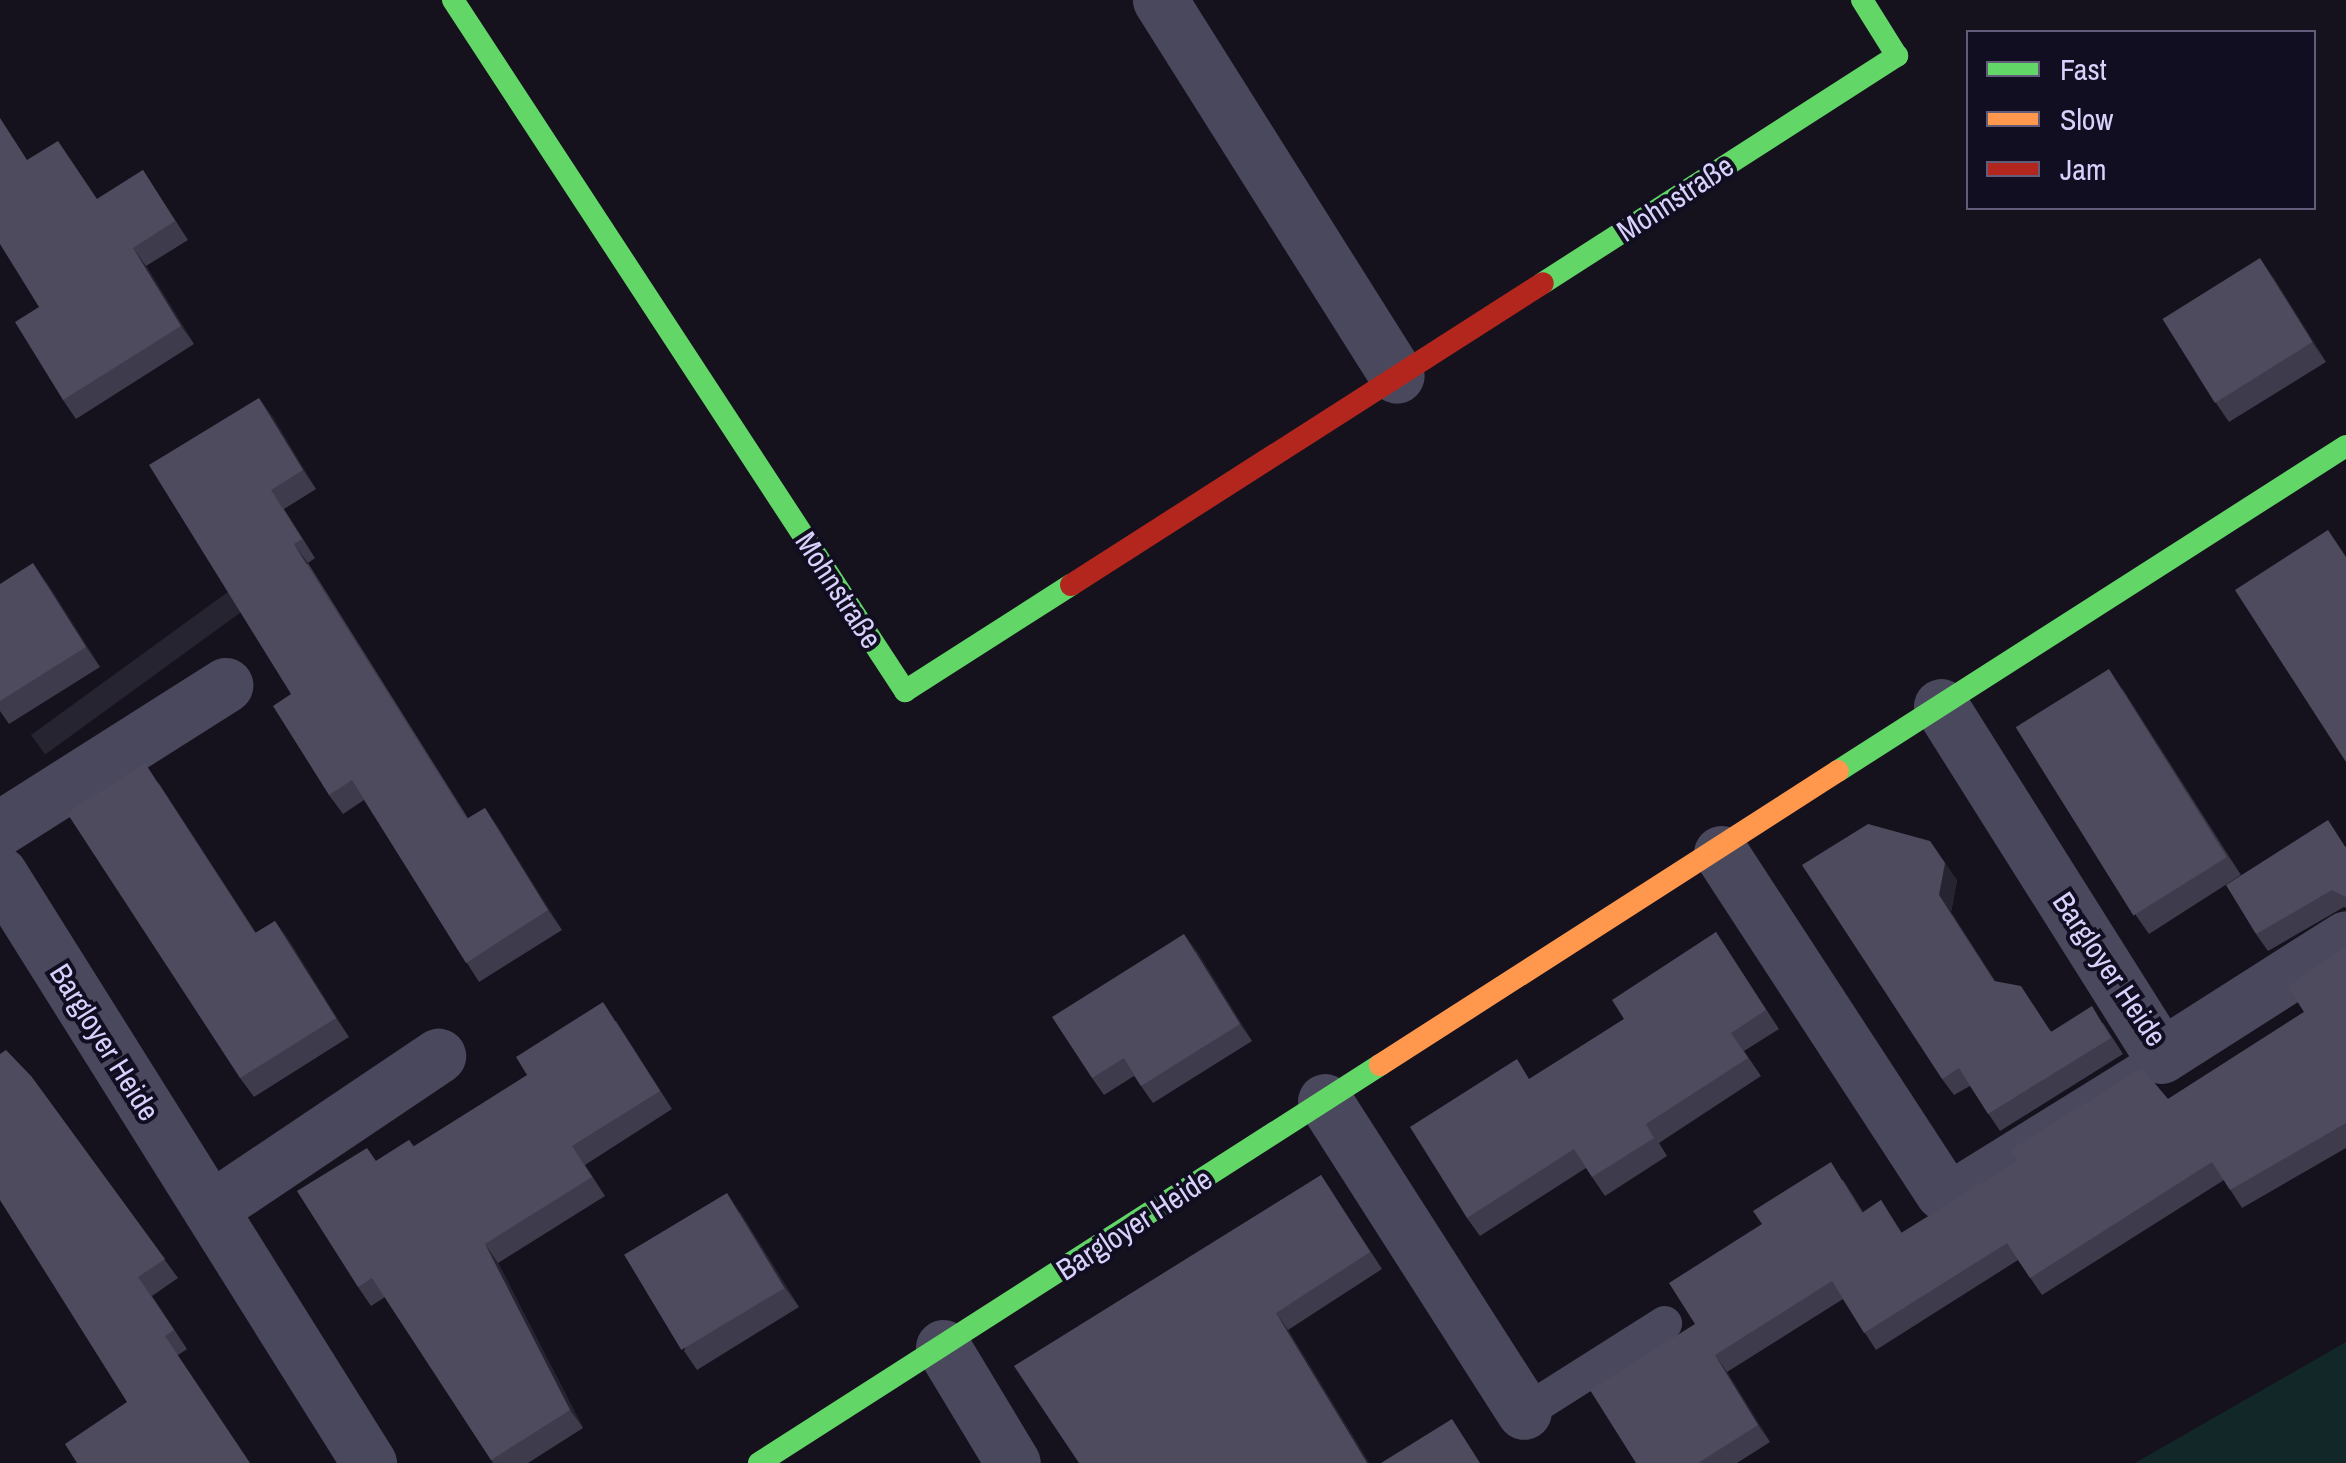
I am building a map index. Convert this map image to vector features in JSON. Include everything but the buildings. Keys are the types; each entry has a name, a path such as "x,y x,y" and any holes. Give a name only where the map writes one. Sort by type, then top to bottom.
{"street":[{"name":"Mohnstraße","path":"453,0 905,691 1896,56 1862,0"},
{"path":"1160,0 1398,376"},
{"name":"Bargloyer Heide","path":"759,1463 1721,853 1941,706 2346,446"},
{"path":"0,828 224,684"},
{"name":"Bargloyer Heide","path":"1941,706 2161,1056 2346,938"},
{"path":"1721,853 1942,1192"},
{"name":"Bargloyer Heide","path":"0,874 369,1463"},
{"path":"210,1209 438,1056"},
{"path":"1325,1102 1524,1412"},
{"path":"943,1347 1013,1463"}],"lane":[{"path":"1942,1192 2161,1056"},
{"path":"1524,1412 1664,1323"}],"green space":[{"path":"2346,1342 2346,1463 2135,1463"}],"traffic: fast":[{"path":"453,0 905,691 1071,585"},
{"path":"1543,283 1897,56 1862,0"},
{"path":"1838,771 2346,446"},
{"path":"759,1463 1380,1065"}],"traffic: slow":[{"path":"1380,1065 1838,771"}],"traffic: jam":[{"path":"1071,585 1543,283"}]}
